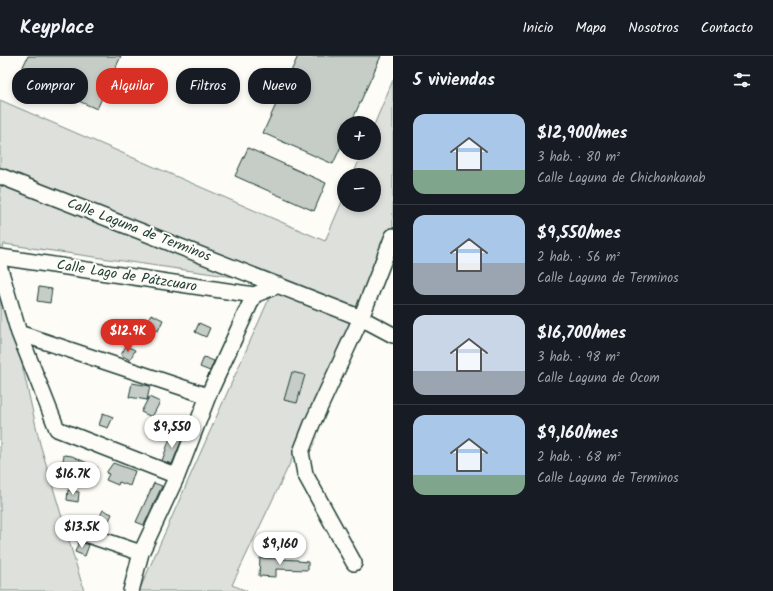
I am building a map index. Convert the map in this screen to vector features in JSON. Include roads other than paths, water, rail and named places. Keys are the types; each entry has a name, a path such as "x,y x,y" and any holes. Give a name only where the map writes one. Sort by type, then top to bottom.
{"street":[{"name":"Calle Laguna de Terminos","path":"0,176 361,318 393,335"},
{"path":"354,563 305,474 301,452 312,424 361,318 393,236"},
{"name":"Calle Lago de Pátzcuaro","path":"0,257 254,295"},
{"path":"0,269 19,333 57,429 177,476"},
{"path":"131,591 141,553 177,476 208,396 254,295 278,285"},
{"path":"19,333 208,396"},
{"path":"70,529 141,553"}]}
